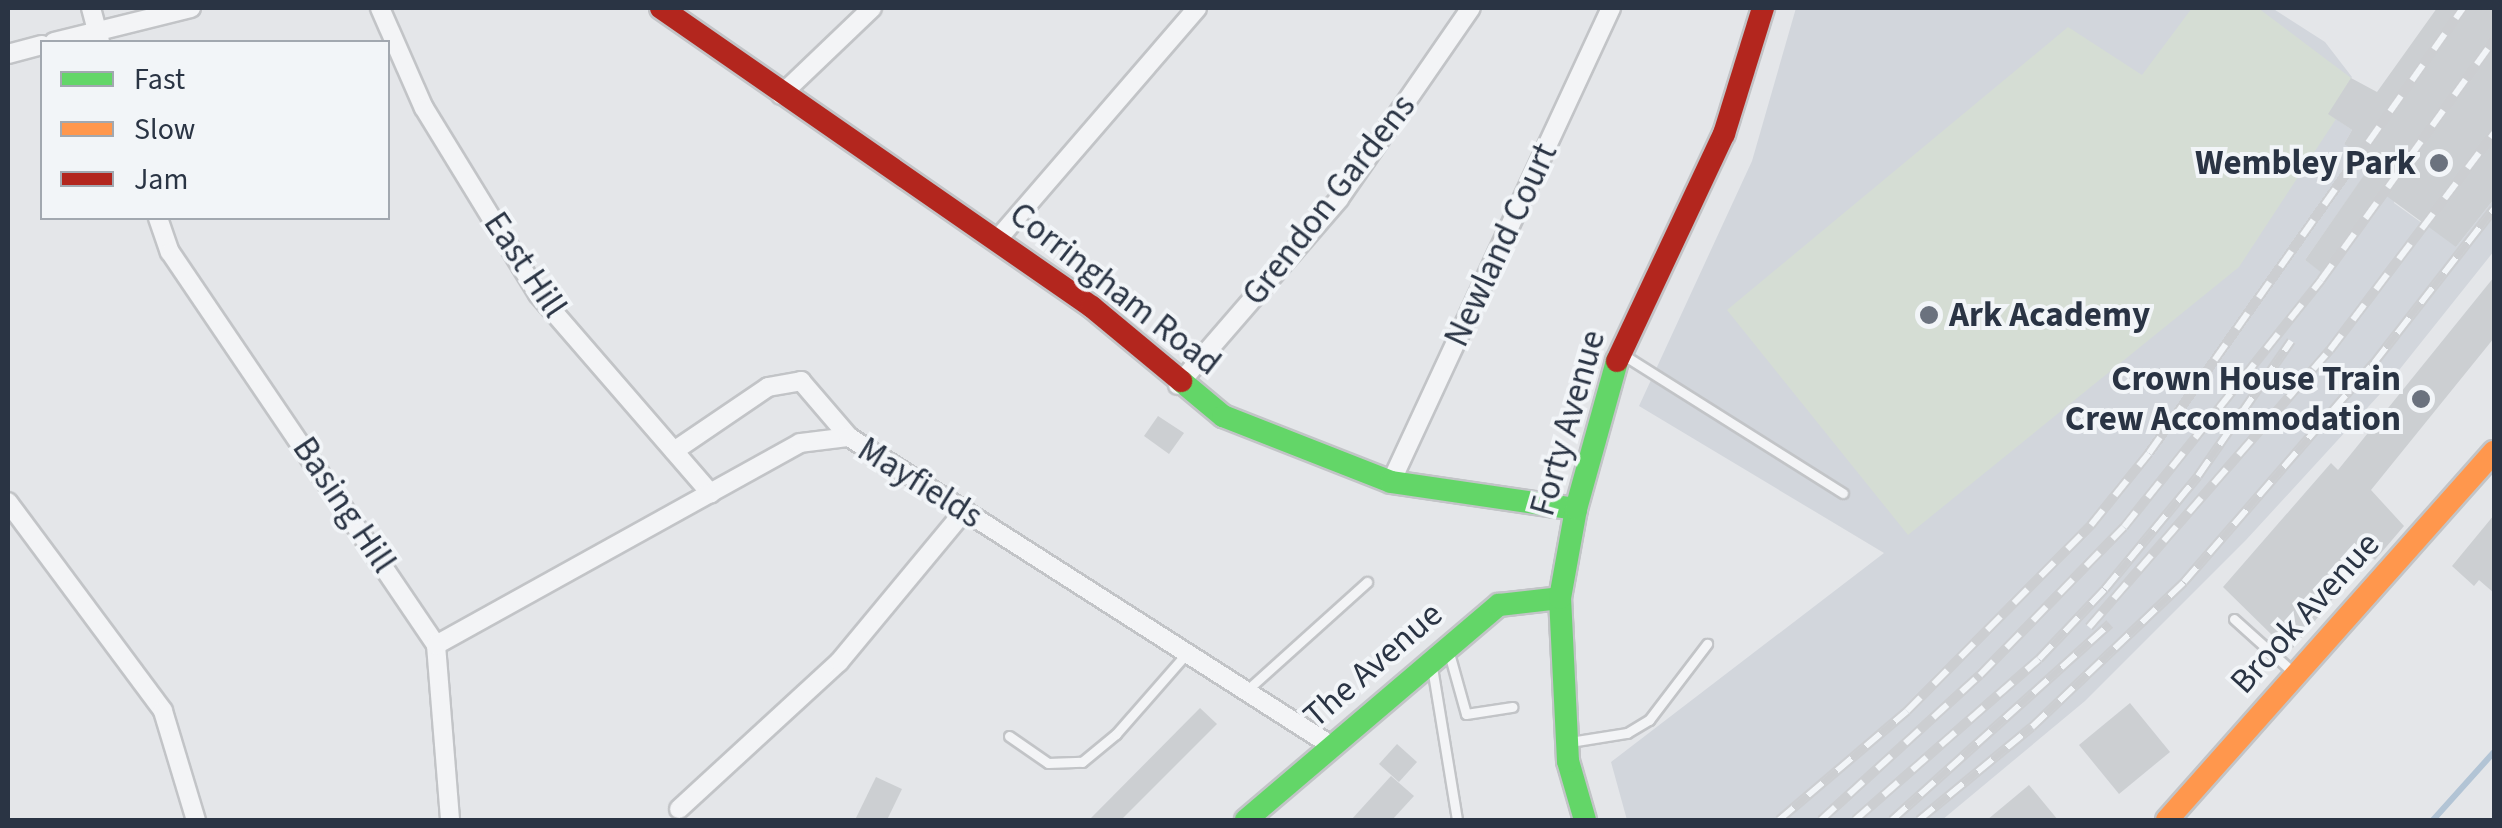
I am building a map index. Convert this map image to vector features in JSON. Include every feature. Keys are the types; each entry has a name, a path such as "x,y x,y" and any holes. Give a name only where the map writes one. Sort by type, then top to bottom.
{"street":[{"path":"91,8 98,37"},
{"path":"72,40 98,37 190,8"},
{"name":"East Hill","path":"380,8 424,108 538,294 711,494"},
{"name":"Corringham Road","path":"661,8 782,96 1092,307 1178,385 1222,416 1391,482 1576,508"},
{"path":"782,96 872,8"},
{"path":"996,240 1197,8"},
{"name":"Grendon Gardens","path":"1178,385 1340,198 1471,8"},
{"name":"Newland Court","path":"1391,482 1611,8"},
{"name":"Forty Avenue","path":"1585,820 1567,742 1560,598 1576,508 1619,352 1724,134 1764,8"},
{"path":"8,54 40,46"},
{"name":"Basing Hill","path":"159,220 170,252 436,645 450,820"},
{"path":"674,451 768,387 800,381 850,437"},
{"name":"Mayfields","path":"436,645 800,444 850,437 1332,746"},
{"name":"Brook Avenue","path":"2167,820 2494,452"},
{"path":"8,502 163,711 196,820"},
{"path":"679,809 839,662 965,510"},
{"name":"The Avenue","path":"1246,820 1498,605 1560,598"}],"lane":[{"path":"1619,352 1843,493"},
{"path":"1246,691 1367,582"},
{"path":"2234,618 2296,675"},
{"path":"1567,742 1627,732 1650,720 1707,644"},
{"path":"1439,652 1466,714 1512,706"},
{"path":"1439,652 1458,820"},
{"path":"1009,736 1048,763 1082,762 1116,734 1188,653"}],"shaded area":[{"path":"1796,8 2272,8 2325,42 2352,77 2329,114 2352,130 2344,144 2382,150 2305,260 2322,272 2402,165 2394,203 2426,226 2443,204 2456,247 2494,199 2494,251 2380,394 2246,540 2085,701 1942,820 1627,820 1611,762 1884,553 1639,406 1752,161"},
{"name":"Ark Academy","path":"2192,8 2258,8 2351,78 2329,114 2336,119 2239,267 1908,535 1727,310 2068,27 2142,75"}],"building":[{"name":"Wembley Park","path":"2437,8 2494,8 2494,199 2456,247 2381,192 2322,273 2305,260 2373,162 2344,144 2352,130 2328,114 2351,78 2377,92"},
{"path":"2494,277 2494,338 2371,490 2404,526 2375,560 2369,554 2293,648 2277,640 2223,587 2331,463 2338,470"},
{"path":"1158,416 1184,433 1169,454 1144,436"},
{"path":"2494,515 2494,593 2479,580 2474,586 2452,566"},
{"path":"2130,703 2170,752 2119,794 2079,745"},
{"path":"1200,708 1217,724 1121,820 1089,820"},
{"path":"1397,744 1417,762 1399,782 1379,764"},
{"path":"1391,776 1414,796 1392,820 1351,820"},
{"path":"876,777 902,789 887,820 855,820"},
{"path":"2029,785 2058,820 1987,820"}],"waterway":[{"path":"2433,820 2494,752"}],"railway":[{"path":"1779,820 1907,711 2091,525 2149,453 2463,8"},
{"path":"1821,820 1980,675 2124,527 2321,280 2494,40"},
{"path":"2089,627 2330,350 2494,133"},
{"path":"1919,820 2032,727 2184,582 2374,363 2494,209"},
{"path":"1855,820 2039,659 2105,589 2198,476 2291,341"},
{"path":"1892,820 2110,624"}],"traffic: fast":[{"path":"1585,820 1568,761 1560,598 1576,509 1617,361"},
{"path":"1181,381 1223,416 1391,482 1576,509"},
{"path":"1246,820 1499,605 1560,598"}],"traffic: slow":[{"path":"2167,820 2494,452"}],"traffic: jam":[{"path":"661,8 1092,307 1181,381"},
{"path":"1617,361 1724,134 1763,8"}],"place":[{"name":"Wembley Park","path":"2439,163"},
{"name":"Ark Academy","path":"1929,315"},
{"name":"Crown House Train Crew Accommodation","path":"2421,399"}]}
